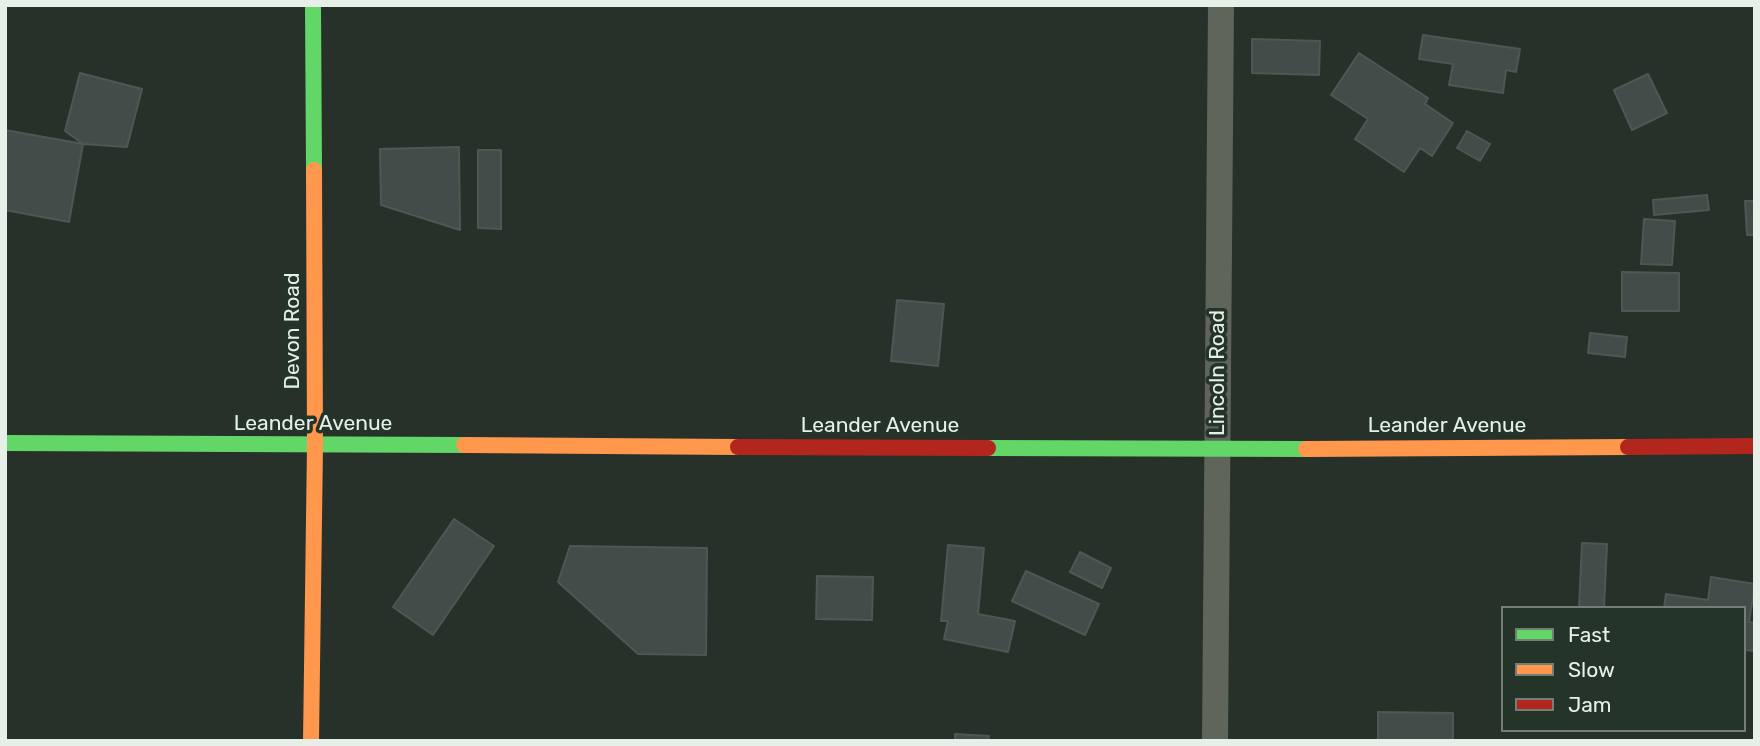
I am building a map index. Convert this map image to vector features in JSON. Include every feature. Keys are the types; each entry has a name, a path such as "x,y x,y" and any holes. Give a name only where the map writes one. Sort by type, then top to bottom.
{"street":[{"name":"Devon Road","path":"311,741 314,445 313,5"},
{"name":"Lincoln Road","path":"1215,741 1221,5"},
{"name":"Leander Avenue","path":"5,443 1218,449 1755,446"}],"building":[{"path":"1423,35 1520,49 1516,72 1506,70 1503,93 1449,85 1453,64 1419,59"},
{"path":"1252,39 1320,41 1319,75 1252,73"},
{"path":"1359,53 1428,98 1425,104 1453,123 1432,156 1420,148 1404,172 1355,139 1368,119 1331,95"},
{"path":"80,73 142,89 127,147 83,144 65,131"},
{"path":"1648,74 1667,113 1632,130 1614,90"},
{"path":"5,130 83,144 69,222 5,210"},
{"path":"1467,131 1490,144 1480,161 1457,148"},
{"path":"459,147 460,230 381,205 380,149"},
{"path":"478,150 501,150 501,229 478,228"},
{"path":"1707,195 1709,210 1654,215 1653,200"},
{"path":"1745,201 1755,201 1755,235 1747,235"},
{"path":"1644,219 1675,221 1672,265 1641,264"},
{"path":"1622,272 1679,273 1679,311 1622,311"},
{"path":"897,300 944,304 938,366 891,361"},
{"path":"1590,333 1627,337 1625,357 1588,353"},
{"path":"454,519 494,546 433,635 393,607"},
{"path":"1582,543 1607,544 1604,606 1579,606"},
{"path":"948,545 984,548 978,614 1015,621 1008,652 944,639 948,621 941,621"},
{"path":"570,546 707,548 706,655 638,654 558,582"},
{"path":"1080,552 1111,568 1102,588 1070,572"},
{"path":"1026,571 1099,604 1085,635 1012,601"},
{"path":"817,576 873,577 872,620 816,619"},
{"path":"1711,577 1755,584 1749,622 1755,623 1755,651 1746,650 1746,606 1664,606 1666,594 1708,600"},
{"path":"1378,712 1453,713 1453,741 1378,741"},
{"path":"955,734 989,736 988,741 955,741"}],"traffic: fast":[{"path":"313,5 314,170"},
{"path":"5,443 464,445"},
{"path":"988,448 1306,449"}],"traffic: slow":[{"path":"311,741 315,445 314,170"},
{"path":"464,445 738,447"},
{"path":"1306,449 1628,447"}],"traffic: jam":[{"path":"1628,447 1755,446"},
{"path":"738,447 988,448"}]}
